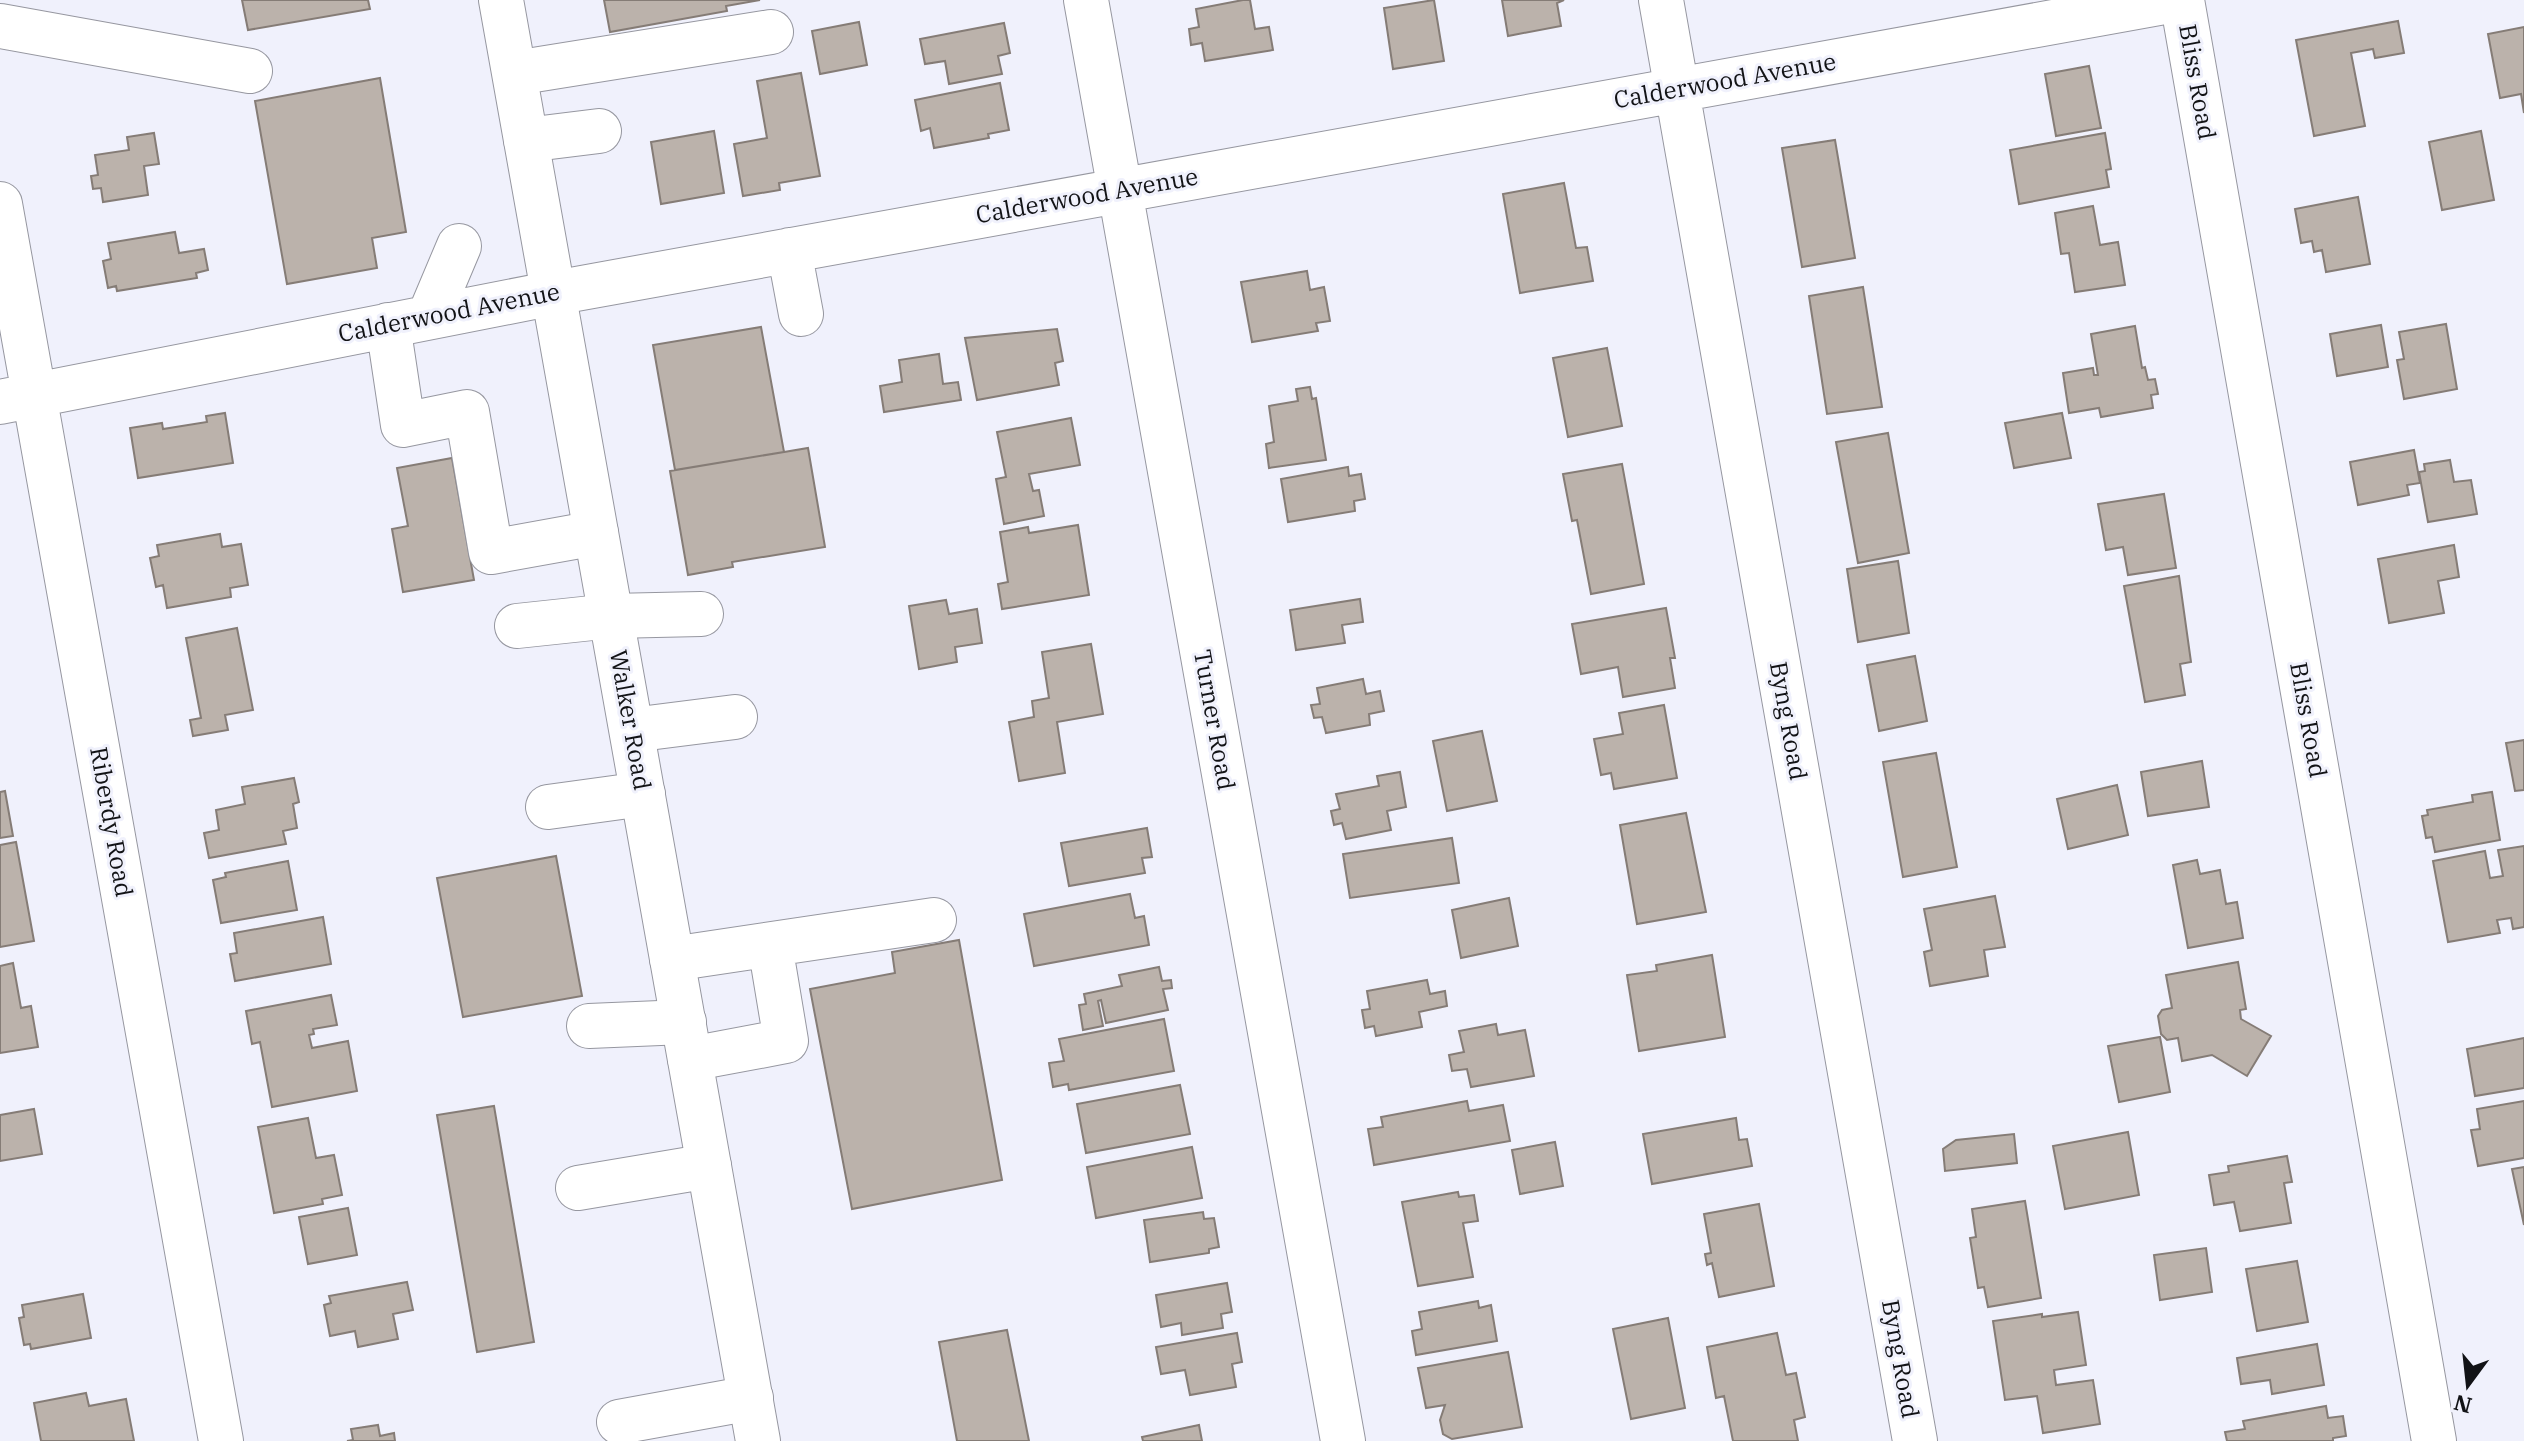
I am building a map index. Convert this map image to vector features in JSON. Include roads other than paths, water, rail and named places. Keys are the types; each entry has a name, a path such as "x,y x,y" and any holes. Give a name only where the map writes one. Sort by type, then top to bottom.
{"street":[{"name":"Walker Road","path":"501,0 758,1441"},
{"name":"Turner Road","path":"1086,0 1343,1441"},
{"name":"Byng Road","path":"1661,0 1915,1441"},
{"name":"Calderwood Avenue","path":"17,398 554,293 2175,0"},
{"name":"Bliss Road","path":"2182,0 2434,1441"},
{"path":"0,26 250,71"},
{"path":"515,73 771,32"},
{"path":"526,140 599,131"},
{"name":"Riberdy Road","path":"0,204 17,398 221,1441"},
{"path":"459,246 408,321 403,425 467,412 491,552 596,533"},
{"path":"789,250 801,314"},
{"path":"517,626 611,616 701,614"},
{"path":"632,730 735,717"},
{"path":"548,807 643,794"},
{"path":"672,959 934,920"},
{"path":"589,1026 687,1041 786,1041 770,945"},
{"path":"578,1188 709,1166"},
{"path":"619,1422 751,1398"}]}
